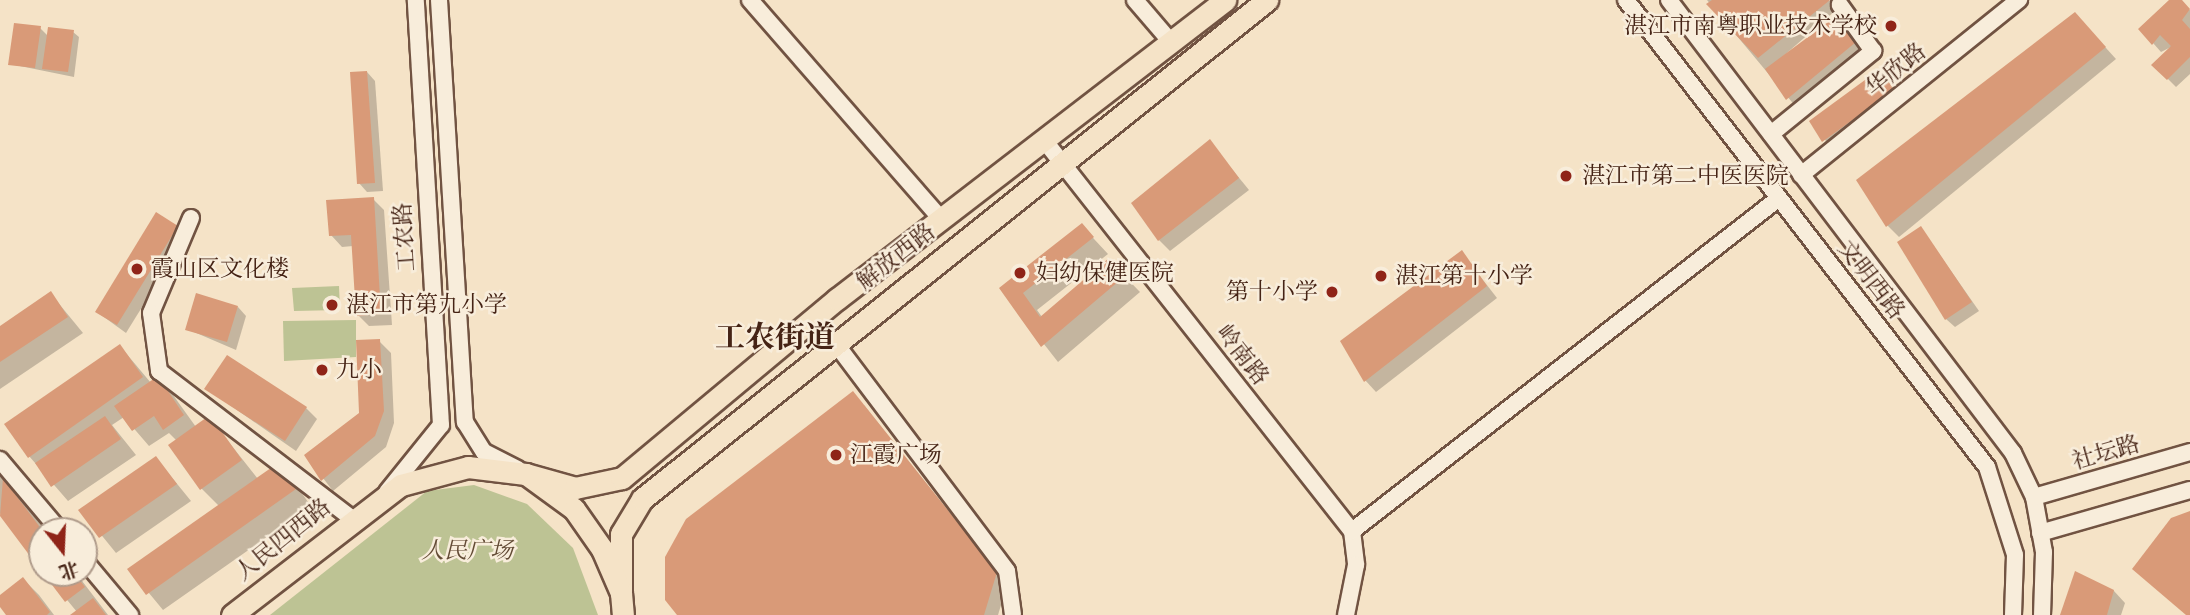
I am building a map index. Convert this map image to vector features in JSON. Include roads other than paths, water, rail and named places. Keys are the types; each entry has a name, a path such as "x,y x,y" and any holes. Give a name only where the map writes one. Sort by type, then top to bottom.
{"main road":[{"name":"解放西路","path":"386,494 424,474 468,467 526,474 575,488 622,478 941,219 1225,0"},
{"name":"解放西路","path":"621,593 621,534 642,499 833,340 1267,0"},
{"path":"526,474 592,529 621,593 623,615"},
{"name":"人民四西路","path":"232,615 359,512 386,494"}],"street":[{"name":"工农路","path":"386,494 441,425 416,0"},
{"path":"439,0 465,422 484,452 526,474"},
{"path":"750,0 941,219"},
{"path":"1135,0 1171,42"},
{"name":"文明西路","path":"1626,0 1987,467 2015,555 2013,615"},
{"name":"文明西路","path":"1669,0 2013,453 2034,497 2040,533 2042,615"},
{"name":"华欣路","path":"1801,175 2019,0"},
{"path":"1771,134 1873,51 1872,41 1840,5"},
{"name":"岭南路","path":"1044,140 1352,531"},
{"path":"1346,615 1356,565 1352,531 1779,198"},
{"path":"191,218 151,313 159,371 359,512"},
{"path":"833,340 1007,570 1013,615"},
{"name":"社坛路","path":"2034,497 2190,452"},
{"path":"0,460 48,517"},
{"path":"2040,533 2190,490"},
{"path":"98,577 130,615"},
{"path":"621,593 635,615"}],"place":[{"name":"湛江市南粤职业技术学校","path":"1891,26"},
{"name":"湛江市第二中医医院","path":"1566,176"},
{"name":"霞山区文化楼","path":"137,269"},
{"name":"妇幼保健医院","path":"1020,273"},
{"name":"湛江第十小学","path":"1381,276"},
{"name":"第十小学","path":"1332,292"},
{"name":"湛江市第九小学","path":"332,305"},
{"name":"九小","path":"322,370"},
{"name":"江霞广场","path":"836,455"}],"district":[{"name":"工农街道","path":"775,338"}],"park label":[{"name":"人民广场","path":"467,551"}]}
